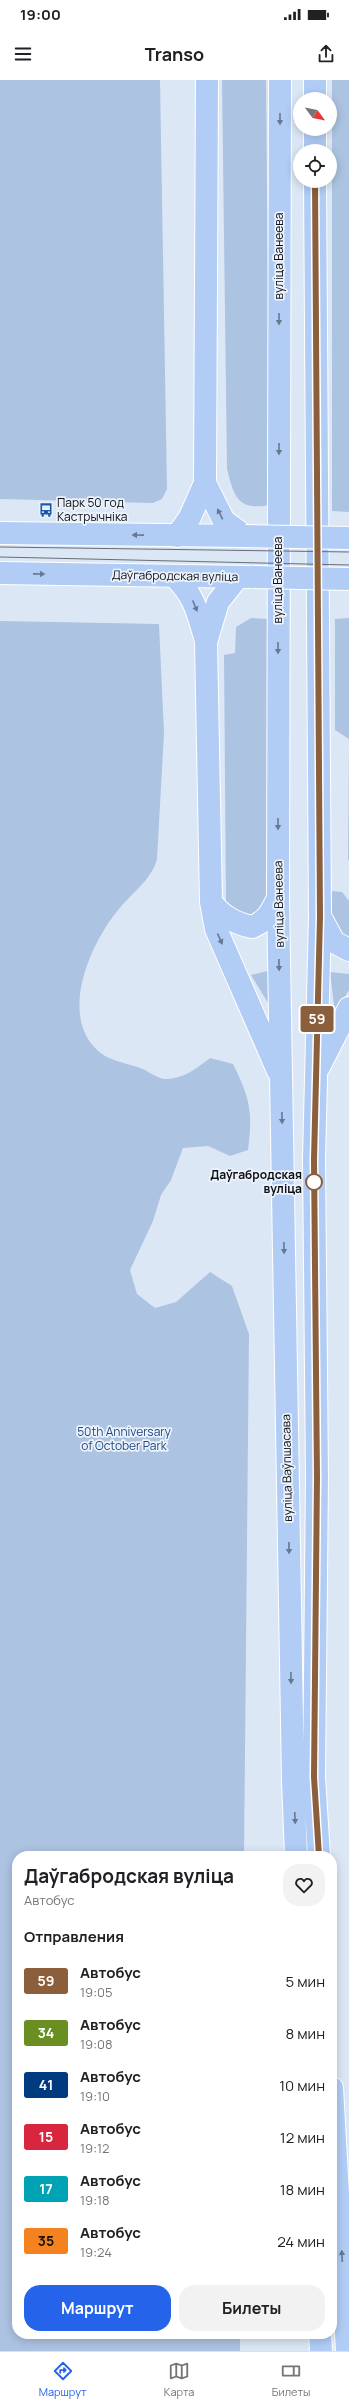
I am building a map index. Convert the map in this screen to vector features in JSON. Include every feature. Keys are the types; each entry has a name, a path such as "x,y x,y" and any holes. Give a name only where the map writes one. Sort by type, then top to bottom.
{"main road":[{"path":"177,536 190,517 205,483 207,80"},
{"name":"вуліца Ванеева","path":"280,80 278,898 282,1079"},
{"path":"315,80 315,92"},
{"path":"315,188 320,917 314,1160 317,1469 314,1777 319,1851"},
{"path":"205,483 224,521 245,536"},
{"path":"0,533 349,538"},
{"name":"Даўгабродская вуліца","path":"0,573 349,579"},
{"path":"174,576 187,589 196,606 206,642 211,902 216,929 282,1079"},
{"path":"206,642 218,602 246,577"},
{"path":"211,902 221,914 232,921 252,927 262,923 269,916 278,898"},
{"path":"320,917 334,942 349,950"},
{"path":"316,1074 349,1008"},
{"name":"вуліца Ваўпшасава","path":"282,1079 292,1772 296,1851"},
{"path":"337,2176 347,2351"},
{"path":"320,2339 321,2351"}],"green space":[{"path":"0,80 160,80 167,489 162,499 153,503 0,499"},
{"path":"222,80 266,80 270,505 251,506 244,504 239,500 232,487 227,469"},
{"path":"332,80 349,80 349,512 332,511 332,188 337,188 337,144 332,144 332,136 337,136 337,92 332,92"},
{"path":"251,618 269,619 268,901 256,915 239,915 226,903 224,655 235,653 236,627"},
{"path":"349,618 349,739 335,730 335,619"},
{"name":"50th Anniversary of October Park","path":"0,621 159,624 164,733 157,859 151,873 119,909 98,941 82,982 80,1002 81,1022 88,1039 106,1057 145,1070 164,1079 177,1078 210,1058 233,1064 247,1096 249,1106 250,1125 248,1150 230,1156 208,1146 183,1148 171,1180 161,1195 153,1221 130,1270 137,1294 155,1308 176,1302 210,1272 232,1286 249,1334 244,1851 12,1851 12,2339 240,2339 240,2351 0,2351"},
{"path":"349,749 349,861 348,859"},
{"path":"332,891 342,892 349,901 349,939 339,937 332,923"},
{"path":"272,970 273,1011 251,975"},
{"path":"330,972 349,974 349,990 335,1013"}],"tram line":[{"path":"0,547 349,552"},
{"path":"0,557 349,565"}],"bus line":[{"name":"59","path":"315,188 320,917 314,1160 317,1477 314,1777 319,1851"}],"place":[{"name":"Парк 50 год Кастрычніка","path":"46,510"},
{"name":"Даўгабродская вуліца","path":"314,1182"}]}
